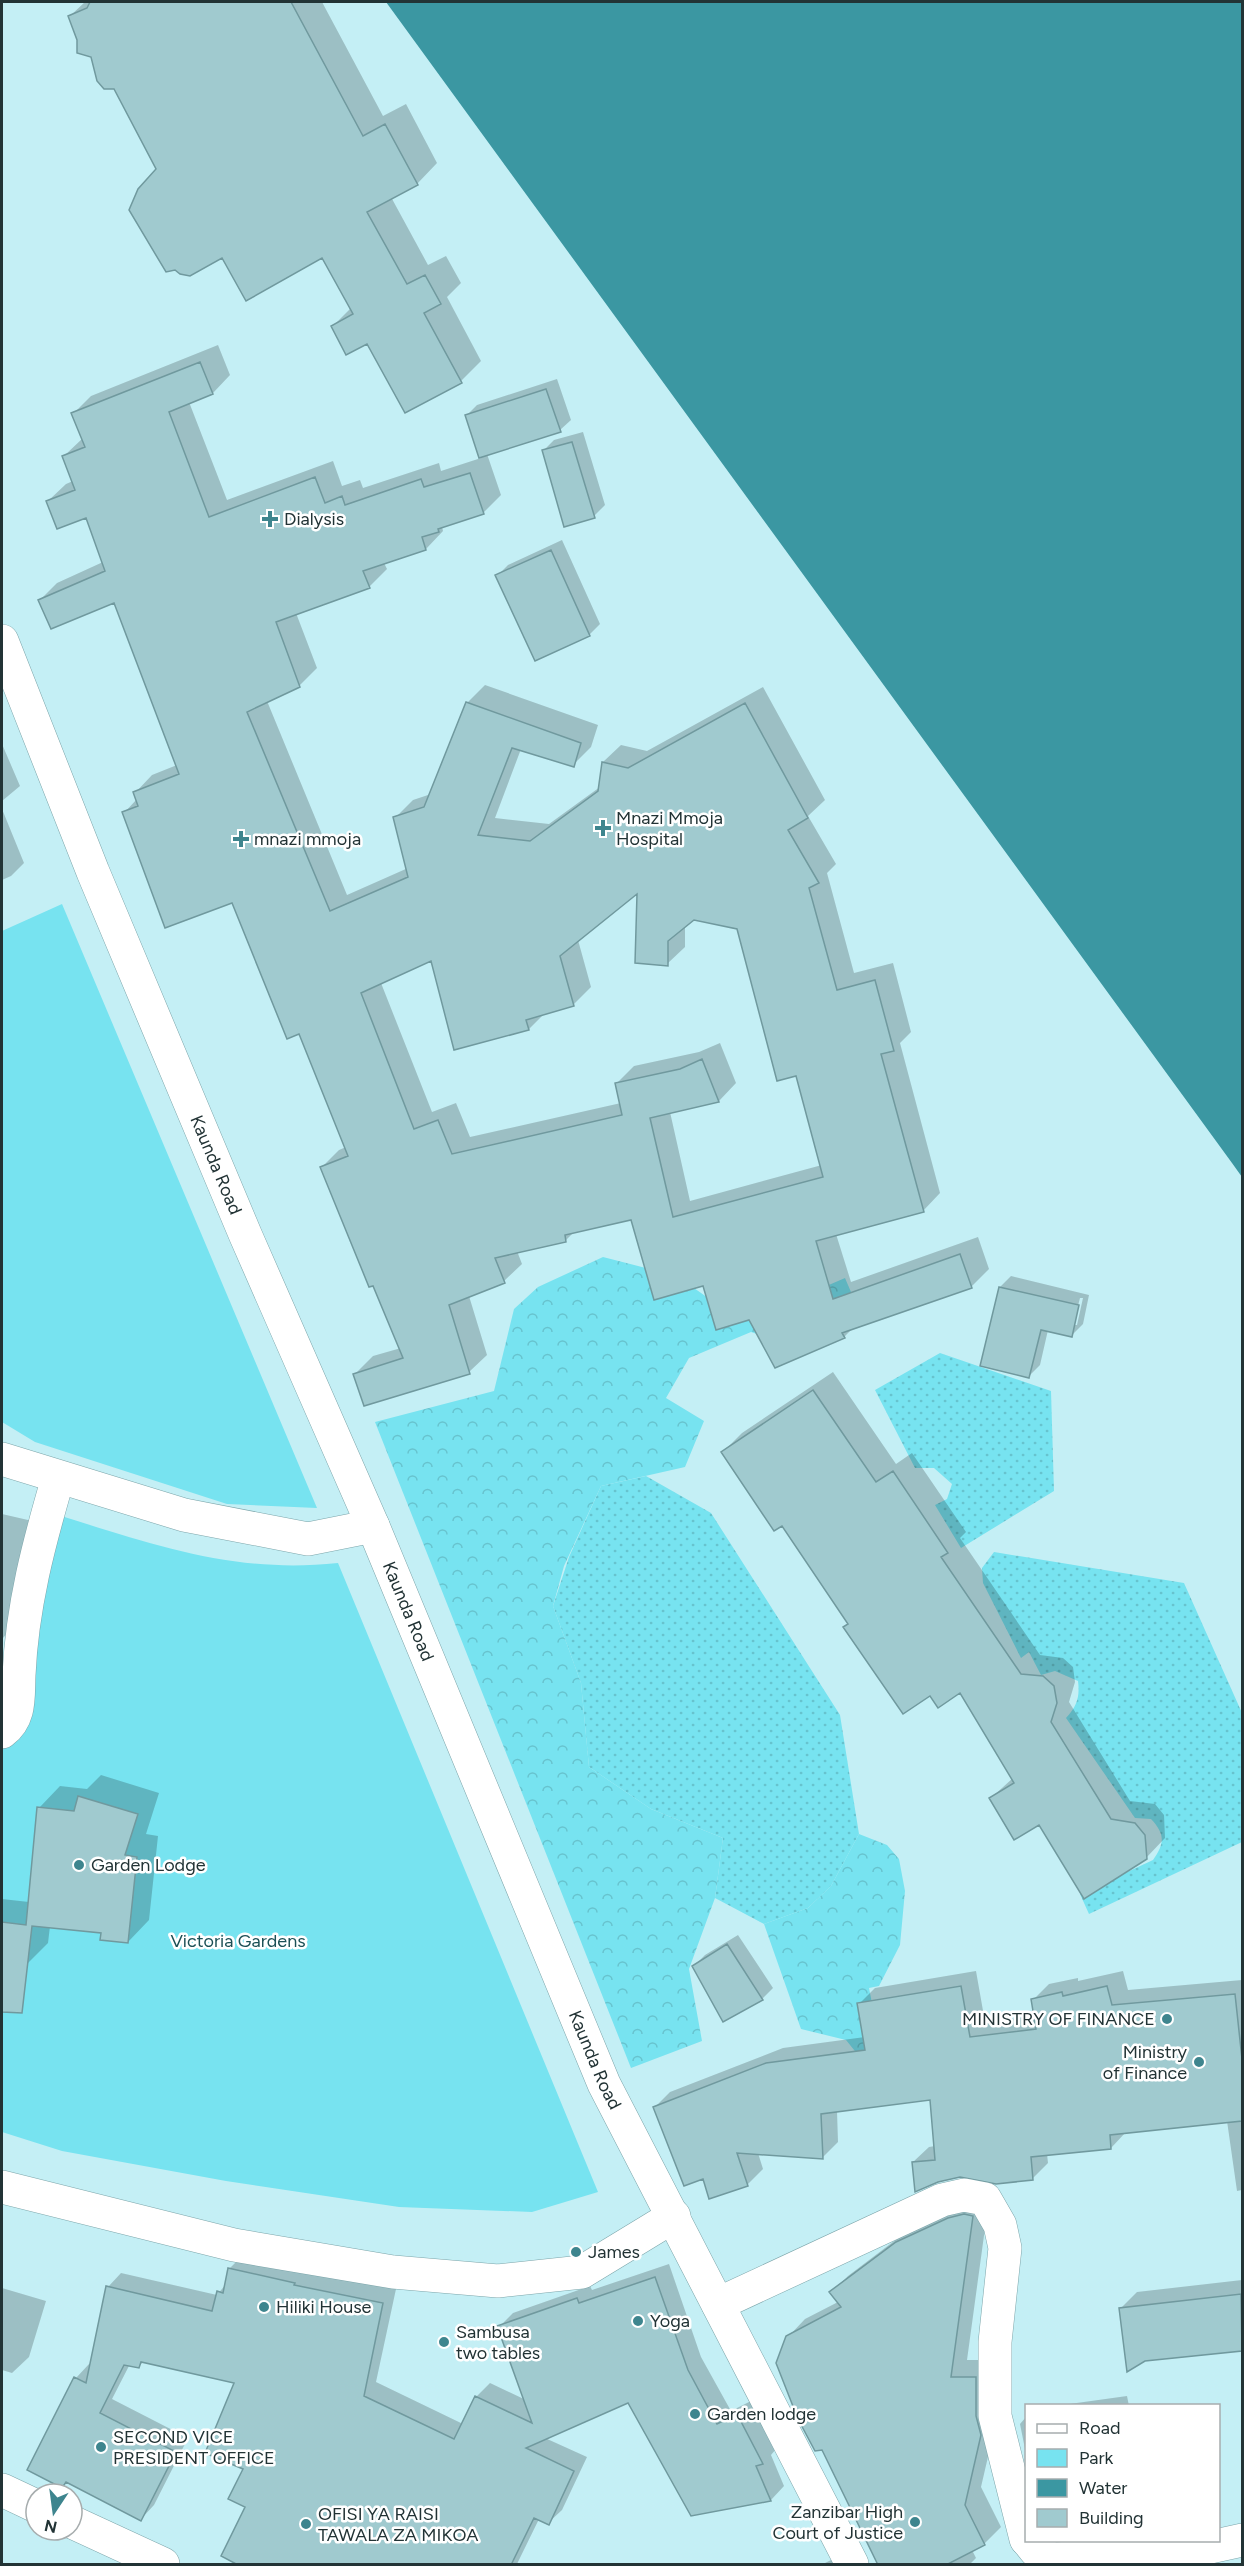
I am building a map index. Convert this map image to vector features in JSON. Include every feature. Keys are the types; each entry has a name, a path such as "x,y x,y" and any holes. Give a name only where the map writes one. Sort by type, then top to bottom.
{"street":[{"name":"Kaunda Road","path":"2,641 93,872 245,1234 374,1526 604,2084 852,2565"},
{"path":"2,1459 184,1515 308,1539 374,1526"},
{"path":"2,1732 11,1725 18,1712 20,1649 34,1560 58,1478"},
{"path":"2,2187 234,2245 393,2272 498,2280 582,2272 674,2216"},
{"path":"718,2304 942,2199 964,2196 985,2199 1000,2225 1005,2248 994,2342 995,2416 1025,2532"},
{"path":"2,2490 24,2500"},
{"path":"84,2528 163,2565"},
{"path":"1029,2542 1036,2551 1052,2559 1183,2559 1242,2540"}],"green space":[{"path":"62,904 317,1508 227,1504 35,1442 2,1422 2,931"},
{"path":"603,1257 677,1276 718,1305 787,1303 845,1278 854,1299 791,1345 751,1332 689,1358 666,1398 704,1421 685,1467 601,1486 564,1566 553,1606 581,1683 589,1767 651,1809 723,1838 715,1898 689,1969 702,2041 631,2068 375,1422 494,1391 514,1309 538,1287"},
{"path":"940,1353 1051,1391 1054,1491 961,1548 935,1505 947,1499 952,1484 934,1468 915,1468 875,1390"},
{"path":"646,1476 711,1513 840,1715 859,1834 831,1886 808,1908 764,1924 715,1898 723,1838 651,1809 589,1767 581,1683 553,1606 569,1557 601,1486"},
{"name":"Victoria Gardens","path":"58,1515 128,1537 229,1561 300,1565 338,1563 598,2192 532,2212 399,2207 226,2181 62,2151 2,2132 2,1681"},
{"path":"994,1552 1184,1583 1242,1713 1242,1842 1089,1914 1080,1894 1153,1860 1160,1849 1161,1834 1151,1819 1135,1818 1066,1718 1077,1701 1078,1681 1055,1671 1041,1675 1029,1652 1021,1658 983,1583 982,1568"},
{"path":"859,1834 887,1845 899,1859 905,1891 900,1945 879,1986 869,1988 874,2013 871,2071 846,2040 801,2029 764,1924 808,1908 831,1886"}],"water":[{"path":"386,2 1242,2 1242,1177 1232,1163"}],"building":[{"path":"90,2 291,2 363,136 385,124 418,185 367,212 407,284 425,275 441,304 424,313 462,383 405,413 367,344 346,355 331,326 353,314 322,258 246,301 222,258 190,276 180,274 175,270 166,272 129,210 138,189 156,169 114,89 104,89 97,81 91,57 77,53 77,40 68,16 87,8"},
{"path":"200,362 213,394 169,412 209,517 315,477 325,503 342,496 345,505 421,479 424,487 470,473 484,514 438,529 439,532 422,537 426,550 363,571 370,588 276,622 300,687 247,712 330,911 408,877 393,817 424,807 466,702 581,743 574,767 512,748 478,835 530,841 598,791 602,762 628,768 745,703 808,818 788,830 819,883 809,888 837,990 875,980 894,1051 881,1054 924,1212 816,1241 833,1299 960,1254 972,1288 842,1333 845,1338 775,1368 749,1320 716,1330 703,1286 654,1300 631,1220 565,1235 566,1242 495,1258 505,1283 449,1305 470,1374 364,1406 353,1374 403,1358 373,1286 369,1287 320,1167 348,1156 299,1034 287,1039 232,903 165,928 122,812 138,806 133,792 179,774 114,603 51,629 38,600 105,571 86,518 57,529 46,501 75,490 62,456 85,447 71,413","holes":["637,894 635,963 668,966 668,941 694,920 737,929 777,1081 796,1076 823,1177 673,1217 650,1118 719,1102 702,1059 680,1069 615,1083 622,1115 452,1154 438,1120 414,1129 361,993 431,961 454,1050 529,1030 526,1020 574,1006 560,956"]},
{"path":"546,389 561,432 479,458 465,415"},
{"path":"572,442 595,518 564,527 542,450"},
{"path":"551,550 590,636 535,661 495,575"},
{"path":"999,1287 1079,1305 1072,1337 1041,1330 1029,1378 980,1366"},
{"path":"813,1390 876,1482 893,1471 948,1553 941,1557 1021,1674 1043,1676 1054,1686 1057,1703 1051,1722 1111,1819 1135,1823 1145,1835 1147,1859 1084,1899 1039,1825 1014,1840 989,1798 1014,1783 960,1693 938,1708 930,1696 903,1714 843,1627 848,1624 782,1526 774,1531 721,1452"},
{"path":"78,1796 138,1814 125,1855 137,1857 128,1943 100,1940 101,1933 32,1926 22,2013 2,2012 2,1922 26,1925 37,1807 74,1811"},
{"path":"727,1944 763,2000 723,2022 692,1966"},
{"path":"961,1986 970,2037 1036,2029 1031,1999 1062,1992 1063,1996 1107,1986 1112,2005 1235,1994 1242,2059 1242,2121 1110,2135 1111,2149 1031,2157 1033,2180 996,2184 960,2177 938,2182 915,2192 912,2162 935,2160 930,2100 821,2114 823,2159 737,2153 748,2186 709,2199 703,2179 684,2186 653,2107 766,2063 865,2050 857,2003"},
{"path":"964,2214 973,2216 951,2377 976,2377 976,2416 981,2435 965,2505 985,2545 946,2565 878,2565 822,2450 815,2451 798,2419 776,2363 786,2336 841,2307 829,2292 896,2242 948,2218"},
{"path":"228,2268 295,2283 294,2285 383,2303 364,2396 454,2439 475,2396 532,2423 497,2326 577,2298 579,2303 655,2277 688,2370 717,2424 737,2414 763,2464 756,2466 771,2501 691,2516 628,2403 526,2448 574,2471 549,2525 534,2518 511,2565 238,2565 221,2556 245,2507 228,2499 243,2469 205,2453 234,2383 141,2362 139,2368 124,2365 100,2413 176,2452 141,2521 84,2491 84,2482 50,2482 27,2470 74,2377 86,2383 106,2286 212,2311 217,2291 223,2293"},
{"path":"1241,2294 1242,2351 1145,2361 1127,2372 1119,2308"}],"place":[{"name":"Dialysis","path":"270,519"},
{"name":"Mnazi Mmoja Hospital","path":"603,828"},
{"name":"mnazi mmoja","path":"241,839"},
{"name":"Garden Lodge","path":"79,1865"},
{"name":"MINISTRY OF FINANCE","path":"1167,2019"},
{"name":"Ministry of Finance","path":"1199,2062"},
{"name":"James","path":"576,2252"},
{"name":"Hiliki House","path":"264,2307"},
{"name":"Yoga","path":"638,2321"},
{"name":"Sambusa two tables","path":"444,2342"},
{"name":"Garden lodge","path":"695,2414"},
{"name":"SECOND VICE PRESIDENT OFFICE","path":"101,2447"},
{"name":"Zanzibar High Court of Justice","path":"915,2522"},
{"name":"OFISI YA RAISI TAWALA ZA MIKOA","path":"306,2524"}]}
